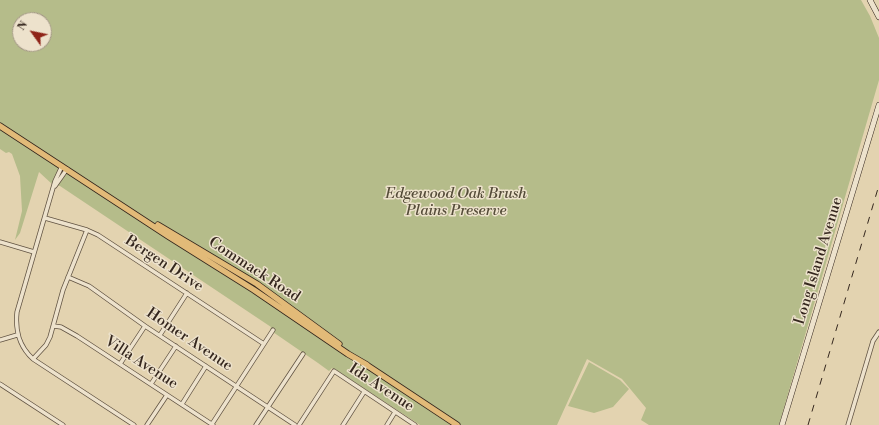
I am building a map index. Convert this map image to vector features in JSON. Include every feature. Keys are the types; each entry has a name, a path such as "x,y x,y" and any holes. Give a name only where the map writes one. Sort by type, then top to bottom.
{"main road":[{"name":"Commack Road","path":"0,126 168,236 254,290 348,354 457,425"}],"street":[{"path":"870,0 879,17"},
{"name":"Long Island Avenue","path":"782,425 879,105"},
{"path":"62,166 55,181 54,189 17,312 17,335 24,349 33,359 127,423 134,425"},
{"path":"54,189 67,169"},
{"name":"Bergen Drive","path":"45,218 87,230 127,254 264,344"},
{"path":"33,359 46,345 54,326 63,290 87,230"},
{"path":"0,242 34,252"},
{"name":"Homer Avenue","path":"68,277 89,286 145,326 295,425"},
{"path":"160,335 187,294"},
{"name":"Villa Avenue","path":"54,326 70,331 212,425"},
{"path":"120,364 145,326"},
{"path":"212,425 273,330"},
{"path":"848,425 873,341 879,332"},
{"path":"0,340 17,335"},
{"path":"151,384 176,346"},
{"path":"256,425 303,354"},
{"path":"182,404 206,366"},
{"name":"Ida Avenue","path":"299,425 334,372 415,425"},
{"path":"0,384 63,425"},
{"path":"343,425 364,392"},
{"path":"147,425 167,395"},
{"path":"387,425 395,412"}],"green space":[{"name":"Edgewood Oak Brush Plains Preserve","path":"0,0 861,0 870,16 879,38 879,80 779,425 649,425 641,420 646,408 622,379 587,359 557,425 420,425 336,370 332,368 329,371 270,330 271,327 60,186 52,184 39,172 20,233 15,240 22,211 20,176 12,154 9,152 6,153 0,149"},
{"path":"589,362 620,380 629,389 613,407 594,413 568,406"}],"railway":[{"path":"808,425 879,185"}]}
